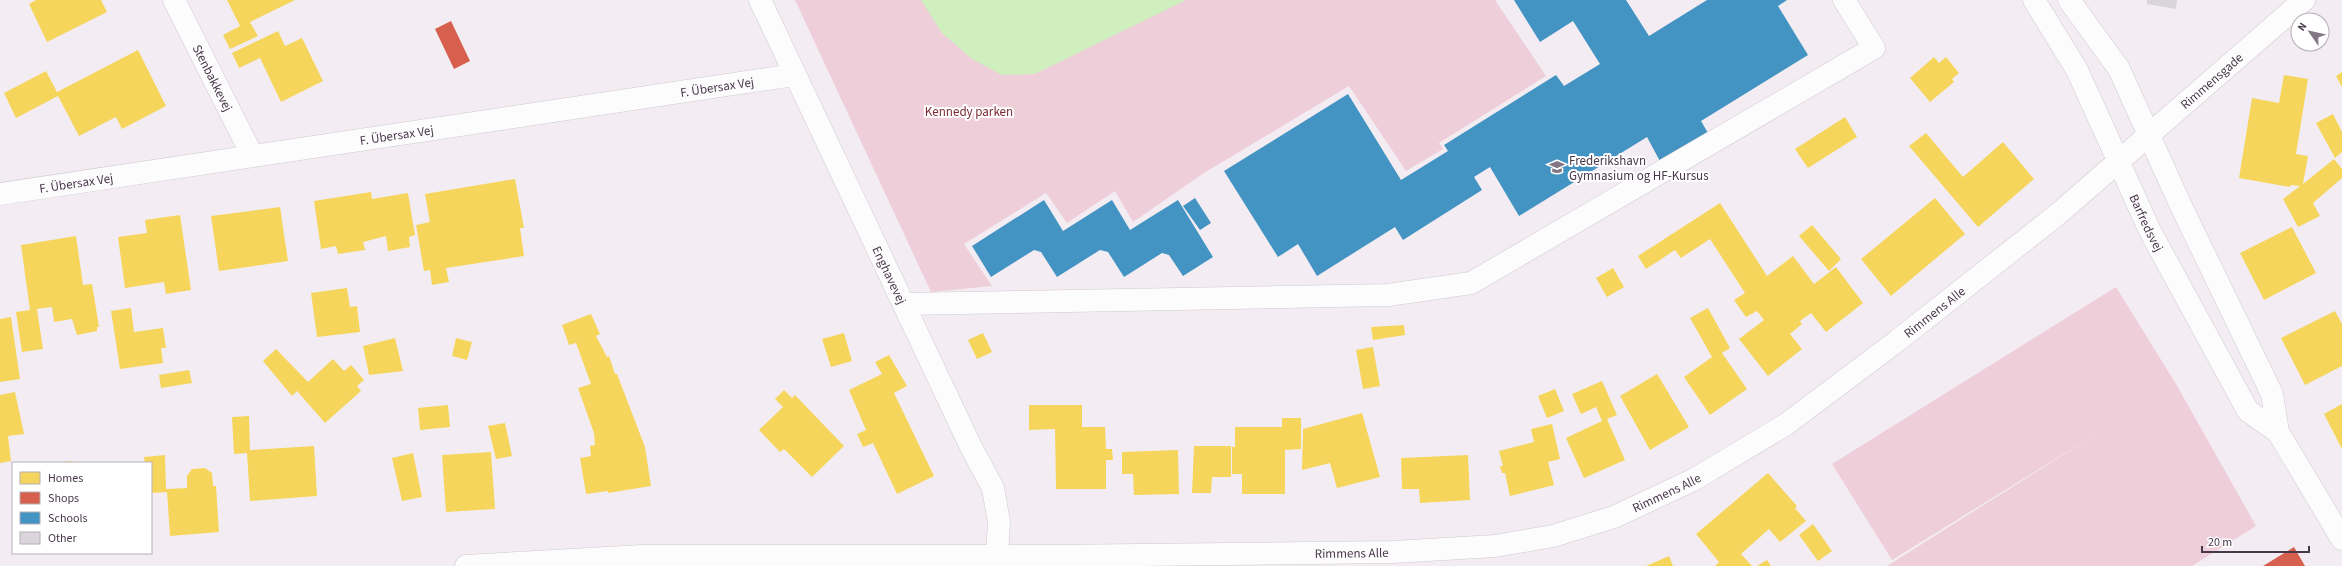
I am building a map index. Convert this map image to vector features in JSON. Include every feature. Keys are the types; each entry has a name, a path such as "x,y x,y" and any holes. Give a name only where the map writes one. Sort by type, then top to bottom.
{"street":[{"name":"Stenbakkevej","path":"174,0 252,155"},
{"name":"Enghavevej","path":"760,0 971,447 993,488 999,522 997,556"},
{"path":"904,304 1388,295 1471,283 1874,48 1844,0"},
{"name":"Barfredsvej","path":"2034,0 2077,70 2150,231 2248,411 2278,432"},
{"name":"Barfredsvej","path":"2069,0 2119,69 2272,394 2278,432 2342,539"},
{"name":"Rimmensgade","path":"2119,162 2304,0"},
{"name":"F. Übersax Vej","path":"0,194 794,74"},
{"name":"Rimmens Alle","path":"466,566 643,561 997,556 1050,561 1393,552 1495,546 1553,536 1614,517 1693,480 1785,425 1897,341 2058,214 2119,162"}],"green space":[{"name":"Kennedy parken","path":"795,0 1495,0 1546,76 1439,143 1443,149 1406,171 1349,86 1204,173 1133,222 1115,191 1067,223 1046,193 964,244 992,286 931,292"},
{"path":"2116,287 2176,384 2256,526 2192,566 1887,566 2104,429 1892,560 1832,464"}],"shaded area":[{"path":"921,0 1186,0 1035,74 1002,75 972,59 942,33"}],"building: Homes":[{"path":"36,0 101,0 107,12 47,42 29,4"},
{"path":"227,0 295,0 250,22 258,36 230,49 223,35 240,26"},
{"path":"278,31 285,46 302,38 323,81 281,102 260,58 239,68 232,53"},
{"path":"138,50 166,106 122,129 116,117 79,136 58,96 16,118 4,93 46,71 57,92"},
{"path":"1934,57 1939,63 1946,57 1959,73 1952,79 1954,82 1930,102 1910,78"},
{"path":"2342,72 2342,87 2336,76"},
{"path":"2284,75 2308,79 2296,154 2308,156 2303,184 2334,159 2342,169 2342,178 2313,203 2320,216 2298,227 2283,199 2300,186 2291,185 2290,187 2239,178 2252,98 2279,103"},
{"path":"2333,114 2342,132 2342,152 2335,158 2316,123"},
{"path":"1845,117 1857,137 1808,168 1795,149"},
{"path":"1926,133 1963,177 2003,142 2034,179 1978,227 1909,146"},
{"path":"515,179 524,228 520,228 524,256 446,268 449,282 432,285 430,270 424,271 416,225 430,222 425,194"},
{"path":"371,192 372,199 408,193 415,235 409,237 410,247 388,251 386,236 363,242 365,250 338,254 336,246 321,249 314,201"},
{"path":"1935,198 1965,234 1891,296 1861,259"},
{"path":"1720,203 1767,276 1793,256 1814,284 1836,267 1863,303 1826,332 1811,313 1800,321 1802,324 1790,334 1802,349 1768,376 1739,339 1764,320 1757,311 1746,317 1734,300 1745,293 1710,239 1681,258 1675,250 1646,269 1638,256"},
{"path":"280,207 288,261 219,271 211,216"},
{"path":"180,215 191,290 166,294 164,282 125,288 118,237 147,233 145,220"},
{"path":"1812,225 1841,259 1829,271 1799,236"},
{"path":"2292,227 2316,273 2264,300 2240,253"},
{"path":"76,236 83,285 92,284 99,327 97,327 97,331 77,335 72,319 54,322 52,307 37,309 43,349 22,352 16,312 30,310 21,245"},
{"path":"1613,268 1624,287 1607,297 1596,278"},
{"path":"347,288 350,307 357,306 360,332 317,337 311,293"},
{"path":"131,308 134,332 163,328 166,348 161,348 163,363 120,369 111,311"},
{"path":"1708,308 1730,348 1722,353 1747,389 1710,415 1684,377 1712,357 1690,318"},
{"path":"2335,311 2342,324 2342,366 2305,385 2281,338"},
{"path":"591,314 600,334 596,336 607,357 609,356 615,374 617,374 645,447 651,486 608,493 608,491 586,494 580,458 591,456 590,446 595,445 594,433 578,388 591,384 576,343 569,345 562,325"},
{"path":"11,317 20,379 0,382 0,319"},
{"path":"1404,325 1405,335 1373,340 1371,327"},
{"path":"844,333 852,361 831,367 822,339"},
{"path":"983,333 992,352 977,359 968,340"},
{"path":"395,338 403,371 369,375 363,346"},
{"path":"456,338 472,342 467,360 452,356"},
{"path":"1373,347 1380,386 1363,389 1356,350"},
{"path":"276,349 308,382 333,359 344,371 351,365 364,380 357,386 361,391 325,423 297,391 292,396 263,361"},
{"path":"889,355 907,386 894,393 934,476 897,494 873,443 863,447 857,434 866,430 849,390 882,374 875,362"},
{"path":"189,370 192,383 161,388 159,375"},
{"path":"1657,374 1689,427 1650,450 1620,396"},
{"path":"1602,381 1617,415 1607,419 1625,460 1584,478 1566,438 1602,421 1596,407 1581,414 1572,394"},
{"path":"1555,389 1564,411 1547,418 1538,396"},
{"path":"784,390 792,398 795,395 844,446 812,477 784,449 780,452 759,430 783,407 775,399"},
{"path":"15,392 24,434 8,436 11,461 0,463 0,395"},
{"path":"2342,404 2342,449 2324,414"},
{"path":"448,405 450,427 420,430 418,408"},
{"path":"1029,405 1082,405 1082,427 1105,427 1106,449 1112,449 1113,460 1106,460 1106,489 1056,489 1055,429 1029,430"},
{"path":"1362,413 1380,477 1337,488 1330,463 1302,470 1303,429"},
{"path":"249,416 250,450 314,446 317,496 250,501 247,453 234,454 232,417"},
{"path":"1282,418 1301,418 1301,449 1285,450 1285,494 1242,494 1242,474 1232,474 1232,447 1235,447 1235,427 1282,427"},
{"path":"505,423 512,456 496,459 488,426"},
{"path":"1552,424 1560,459 1548,462 1554,485 1510,496 1505,473 1502,473 1500,466 1503,466 1499,451 1534,442 1531,429"},
{"path":"1194,446 1231,446 1231,477 1212,477 1211,493 1192,493"},
{"path":"1178,450 1179,494 1134,495 1133,474 1122,474 1122,452"},
{"path":"491,452 495,509 446,512 442,455"},
{"path":"413,453 422,497 402,501 392,458"},
{"path":"165,455 166,489 187,488 187,476 192,469 205,468 212,473 213,486 216,486 219,532 170,536 167,492 152,493 152,462 145,462 144,457"},
{"path":"1468,455 1470,500 1420,503 1419,489 1402,489 1401,458"},
{"path":"1768,473 1797,506 1795,508 1806,521 1780,542 1769,529 1741,554 1752,566 1715,566 1719,562 1696,534"},
{"path":"1813,524 1832,551 1818,561 1799,535"},
{"path":"1669,556 1673,566 1646,566"},
{"path":"1767,560 1771,566 1757,566"}],"building: Shops":[{"path":"451,21 470,61 454,69 435,29"},
{"path":"2294,547 2305,566 2263,566"}],"building: Schools":[{"path":"1514,0 1626,0 1649,36 1707,0 1787,0 1778,6 1808,55 1701,121 1708,133 1662,165 1647,137 1519,216 1490,167 1474,177 1482,190 1403,240 1395,227 1317,276 1298,244 1278,257 1224,171 1348,94 1401,180 1448,151 1444,145 1556,75 1564,86 1600,64 1573,21 1540,42"},
{"path":"1195,198 1211,223 1200,230 1183,206"},
{"path":"1044,200 1063,231 1112,200 1130,230 1178,200 1213,257 1183,276 1169,255 1162,253 1124,277 1108,252 1100,250 1057,277 1041,252 1034,250 991,277 972,246"}],"building: Other":[{"path":"2147,0 2177,0 2176,9 2147,4"}],"place":[{"name":"Frederikshavn Gymnasium og HF-Kursus","path":"1557,167"}]}
